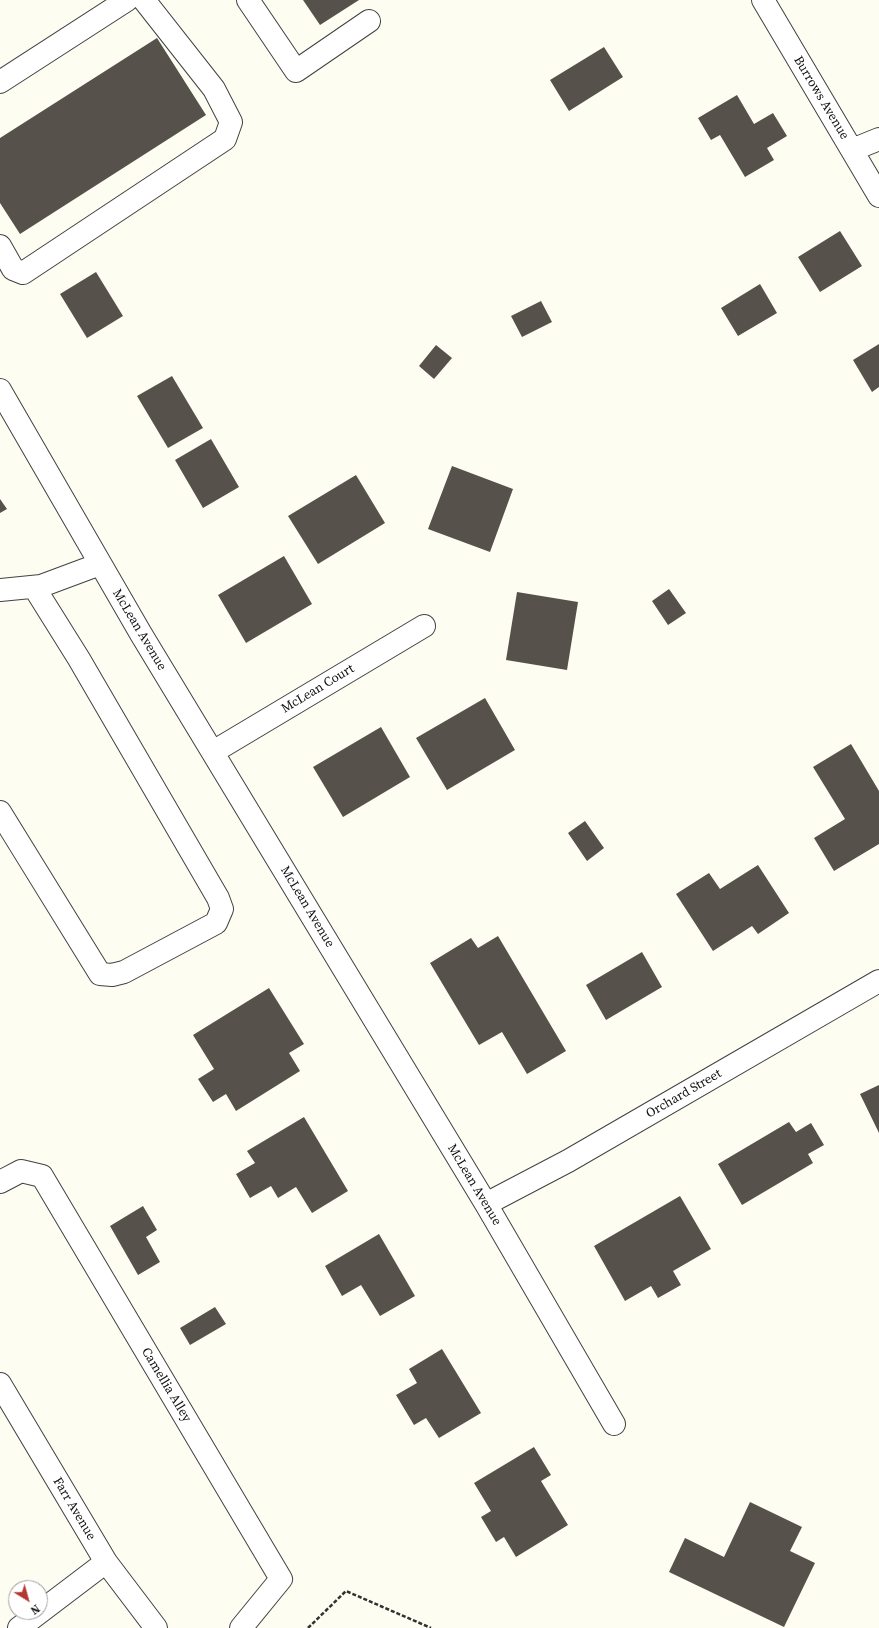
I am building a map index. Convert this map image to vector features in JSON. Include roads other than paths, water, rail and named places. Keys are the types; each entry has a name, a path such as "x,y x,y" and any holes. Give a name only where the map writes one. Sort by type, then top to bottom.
{"street":[{"path":"0,82 127,0"},
{"path":"0,246 13,269 23,273 224,139 231,122 214,89 144,0"},
{"path":"248,0 296,71 370,21"},
{"name":"Burrows Avenue","path":"763,0 879,196"},
{"path":"852,150 879,139"},
{"name":"McLean Avenue","path":"0,390 100,564 486,1204 614,1424"},
{"path":"0,590 41,586 100,564"},
{"path":"0,812 100,974 112,975 124,972 216,923 222,909 218,898 79,659 34,587"},
{"name":"McLean Court","path":"213,752 424,626"},
{"name":"Orchard Street","path":"486,1204 568,1161 879,981"},
{"name":"Camellia Alley","path":"0,1182 21,1171 42,1176 281,1579 241,1628"},
{"name":"Farr Avenue","path":"0,1384 106,1562 156,1628"},
{"path":"20,1628 106,1562"}]}
